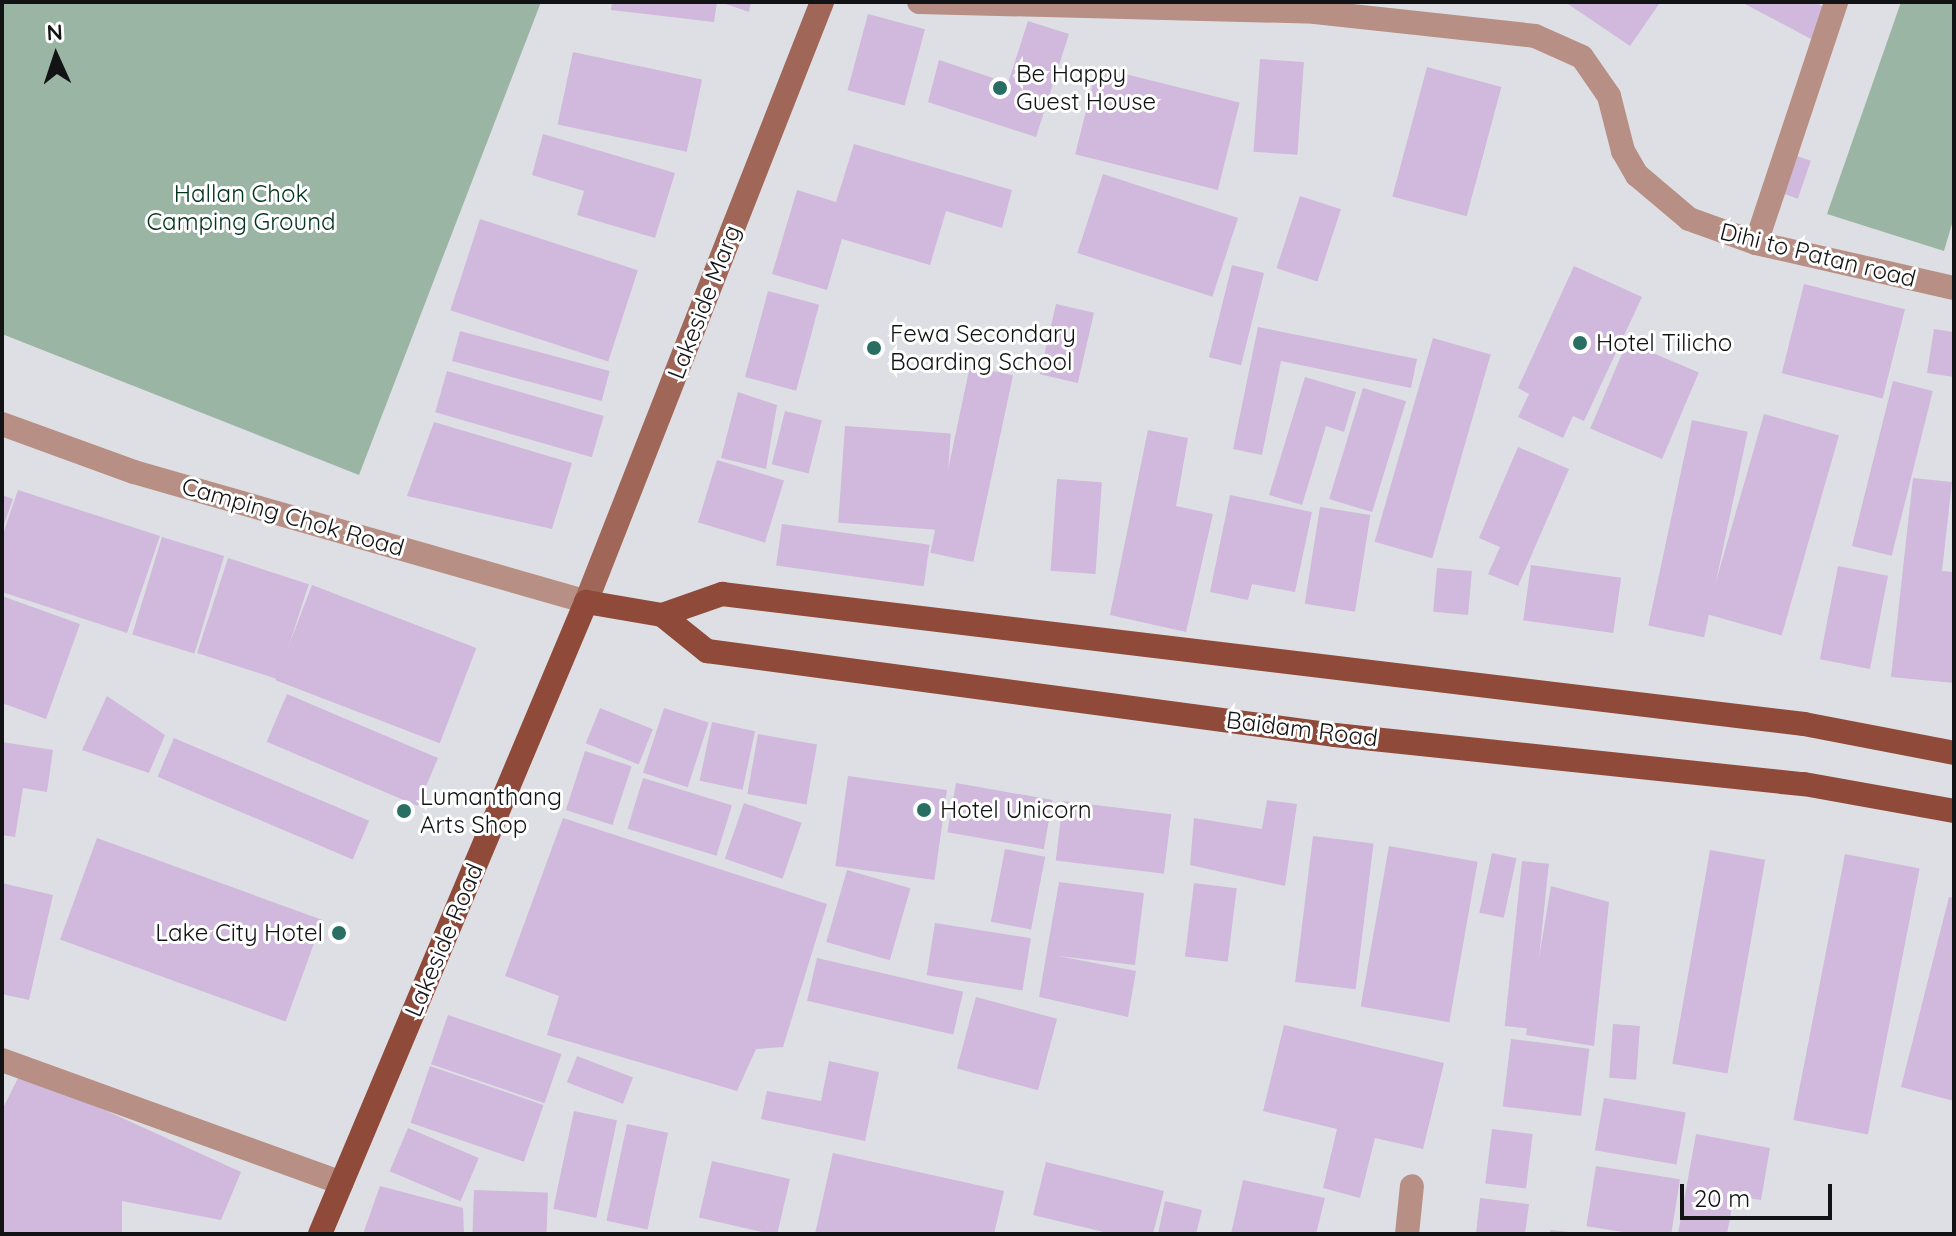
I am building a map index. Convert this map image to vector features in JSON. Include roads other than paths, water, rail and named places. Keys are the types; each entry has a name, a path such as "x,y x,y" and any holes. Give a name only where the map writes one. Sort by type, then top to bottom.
{"main road":[{"name":"Lakeside Marg","path":"586,602 822,2"},
{"name":"Baidam Road","path":"662,615 722,594 1804,724 1954,753"},
{"name":"Baidam Road","path":"586,602 662,615 707,651 1335,735 1804,784 1954,811"},
{"name":"Lakeside Road","path":"320,1234 586,602"}],"street":[{"name":"Dihi to Patan road","path":"919,2 1317,7 1497,30 1563,45 1582,57 1609,96 1623,151 1637,175 1689,219 1756,243 1954,288"},
{"path":"1756,243 1836,2"},
{"name":"Camping Chok Road","path":"2,424 134,472 586,602"},
{"path":"2,1060 341,1183"},
{"path":"1407,1234 1412,1186"}],"place":[{"name":"Be Happy Guest House","path":"1000,88"},
{"name":"Hotel Tilicho","path":"1580,343"},
{"name":"Fewa Secondary Boarding School","path":"874,348"},
{"name":"Hotel Unicorn","path":"924,810"},
{"name":"Lumanthang Arts Shop","path":"404,811"},
{"name":"Lake City Hotel","path":"339,933"}],"park label":[{"name":"Hallan Chok Camping Ground","path":"241,208"}]}
